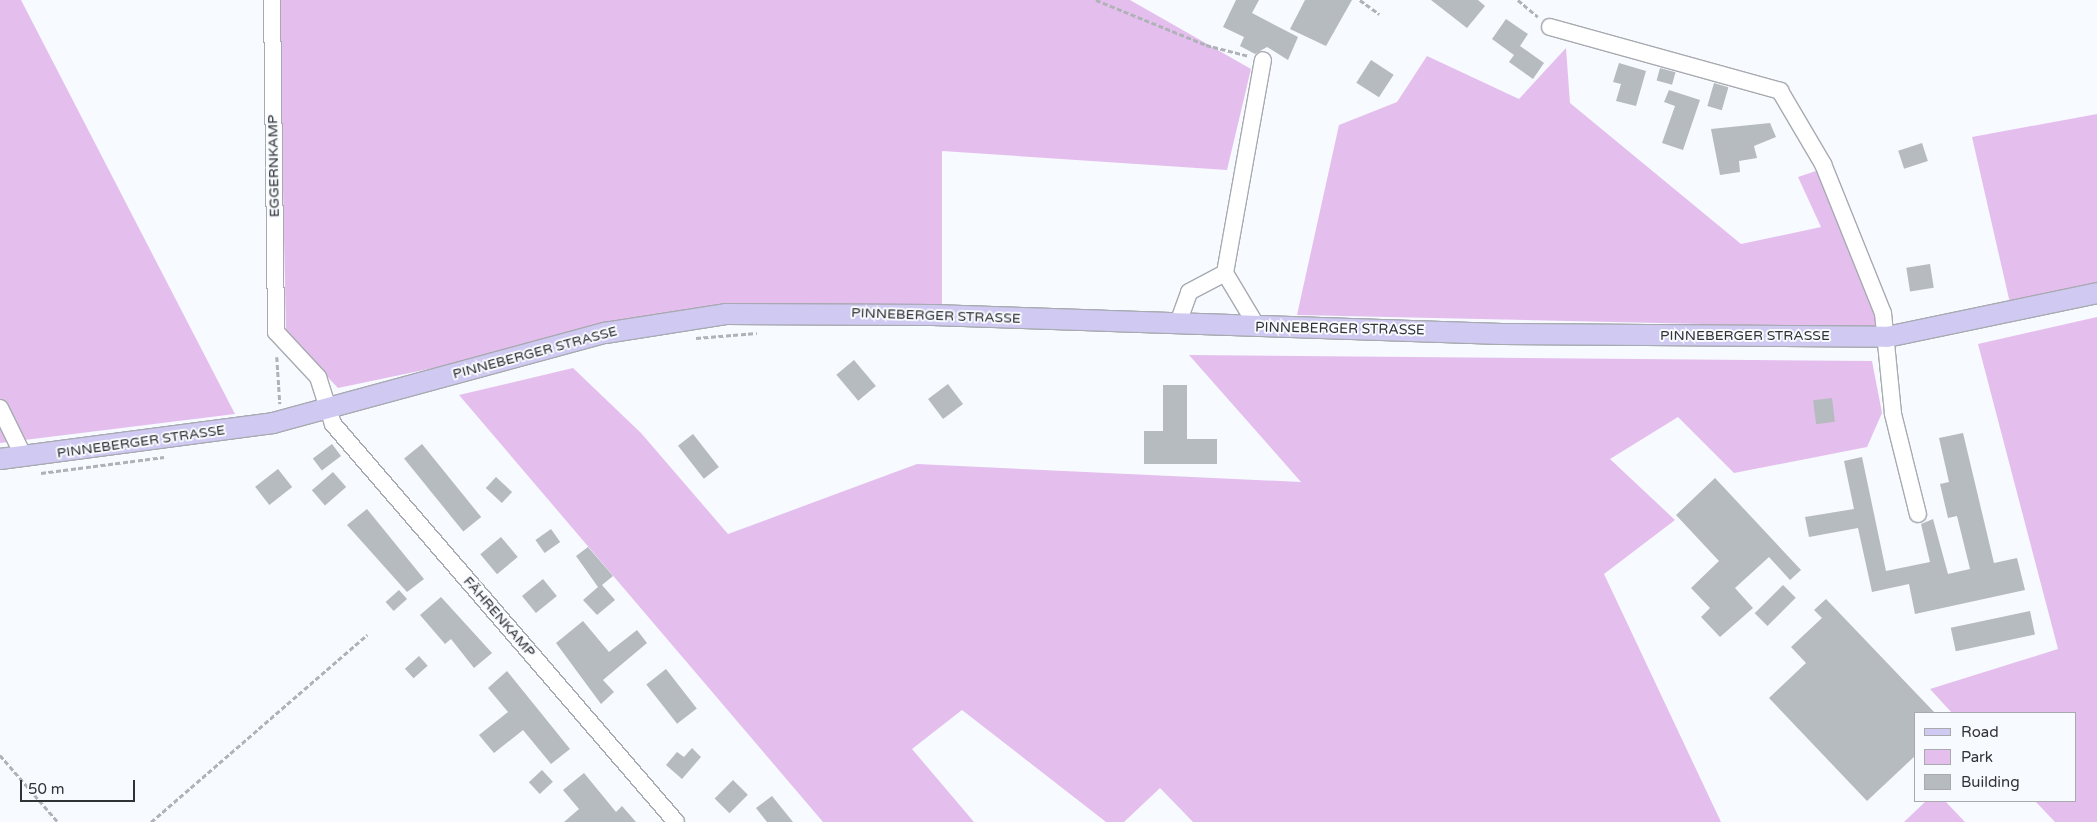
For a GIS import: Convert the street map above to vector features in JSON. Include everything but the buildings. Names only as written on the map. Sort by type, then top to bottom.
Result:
[{"type":"main road","name":"PINNEBERGER STRASSE","points":[[0,459],[280,421],[605,333],[726,314],[799,312],[1258,328],[1887,337],[2097,293]]},
{"type":"street","name":"EGGERNKAMP","points":[[272,0],[276,332]]},
{"type":"street","points":[[1550,27],[1780,91],[1823,164],[1883,313],[1887,337],[1893,414],[1918,514]]},
{"type":"street","points":[[1258,328],[1225,273],[1263,60]]},
{"type":"street","points":[[1178,324],[1189,292],[1225,273]]},
{"type":"street","points":[[276,332],[318,377],[329,408]]},
{"type":"street","points":[[0,408],[24,457]]},
{"type":"street","name":"FÄHRENKAMP","points":[[329,408],[333,424],[676,822]]},
{"type":"path","points":[[1096,0],[1206,45],[1263,60]]},
{"type":"path","points":[[1360,0],[1379,14]]},
{"type":"path","points":[[1518,0],[1550,27]]},
{"type":"path","points":[[276,332],[280,421]]},
{"type":"path","points":[[693,338],[761,333]]},
{"type":"path","points":[[38,473],[169,456]]},
{"type":"path","points":[[151,822],[367,635]]},
{"type":"path","points":[[0,755],[58,822]]},
{"type":"green space","points":[[0,0],[21,0],[235,414],[0,443]]},
{"type":"green space","points":[[279,0],[1130,0],[1251,69],[1227,170],[942,151],[942,307],[634,326],[338,388],[286,333]]},
{"type":"green space","points":[[1566,48],[1570,103],[1741,244],[1821,227],[1798,177],[1819,170],[1884,328],[1297,315],[1339,125],[1397,102],[1427,56],[1519,99]]},
{"type":"green space","points":[[2097,114],[2097,293],[2012,312],[1972,137]]},
{"type":"green space","points":[[2097,317],[2097,822],[2055,822],[2036,802],[2077,802],[2077,712],[1951,712],[1930,689],[2058,649],[1978,344]]},
{"type":"green space","points":[[1189,355],[1872,361],[1882,413],[1867,447],[1734,473],[1678,417],[1610,459],[1675,520],[1604,574],[1721,822],[1193,822],[1160,788],[1124,822],[1106,822],[962,710],[912,749],[974,822],[823,822],[459,395],[573,368],[641,433],[728,534],[917,464],[1301,482]]},
{"type":"green space","points":[[1925,802],[1946,802],[1965,822],[1904,822]]}]
